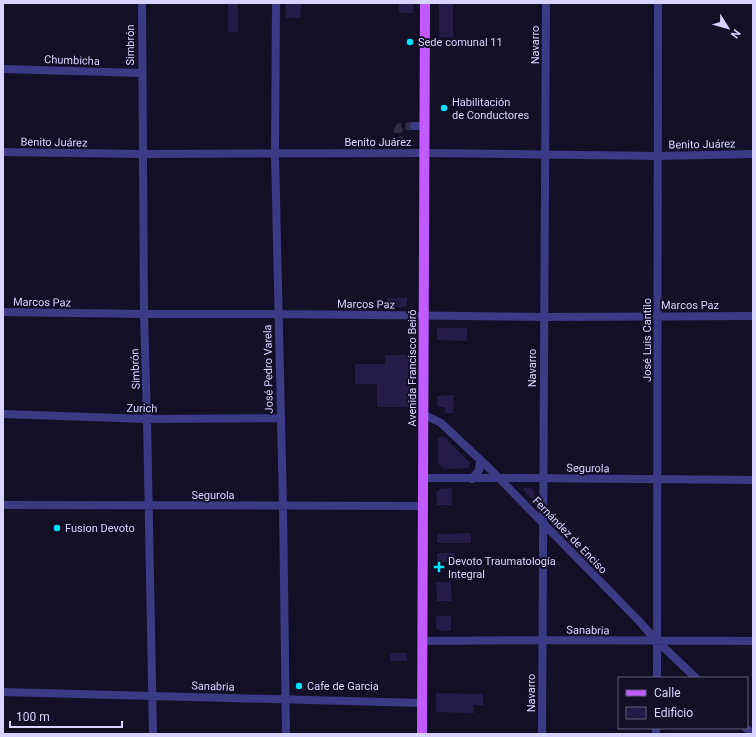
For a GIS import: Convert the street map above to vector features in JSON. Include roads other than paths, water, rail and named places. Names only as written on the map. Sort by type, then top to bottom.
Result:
[{"type":"main road","name":"Avenida Francisco Beiró","points":[[422,734],[425,3]]},
{"type":"street","name":"Simbrón","points":[[142,3],[141,73],[144,314],[153,734]]},
{"type":"street","name":"José Pedro Varela","points":[[276,3],[275,154],[283,506],[286,734]]},
{"type":"street","name":"Navarro","points":[[542,734],[546,3]]},
{"type":"street","name":"José Luis Cantilo","points":[[656,677],[658,3]]},
{"type":"street","name":"Chumbicha","points":[[3,69],[141,73]]},
{"type":"street","points":[[414,126],[425,126]]},
{"type":"street","name":"Benito Juárez","points":[[3,152],[275,154],[398,149],[424,153],[658,156],[753,154]]},
{"type":"street","name":"Marcos Paz","points":[[3,312],[544,318],[753,316]]},
{"type":"street","name":"Zurich","points":[[3,414],[147,419],[280,418]]},
{"type":"street","name":"Fernández de Enciso","points":[[424,414],[441,423],[499,478],[657,641],[695,677]]},
{"type":"street","points":[[472,478],[479,470],[480,460]]},
{"type":"street","name":"Segurola","points":[[423,478],[753,480]]},
{"type":"street","name":"Segurola","points":[[3,505],[422,506]]},
{"type":"street","name":"Sanabria","points":[[422,642],[542,640],[753,641]]},
{"type":"street","name":"Sanabria","points":[[3,692],[422,703]]},
{"type":"tunnel","points":[[398,145],[398,130],[400,127],[414,126]]},
{"type":"place","name":"Sede comunal 11","points":[[410,42]]},
{"type":"place","name":"Habilitación de Conductores","points":[[444,108]]},
{"type":"place","name":"Fusion Devoto","points":[[57,528]]},
{"type":"place","name":"Devoto Traumatología Integral","points":[[439,567]]},
{"type":"place","name":"Cafe de Garcia","points":[[299,686]]}]
